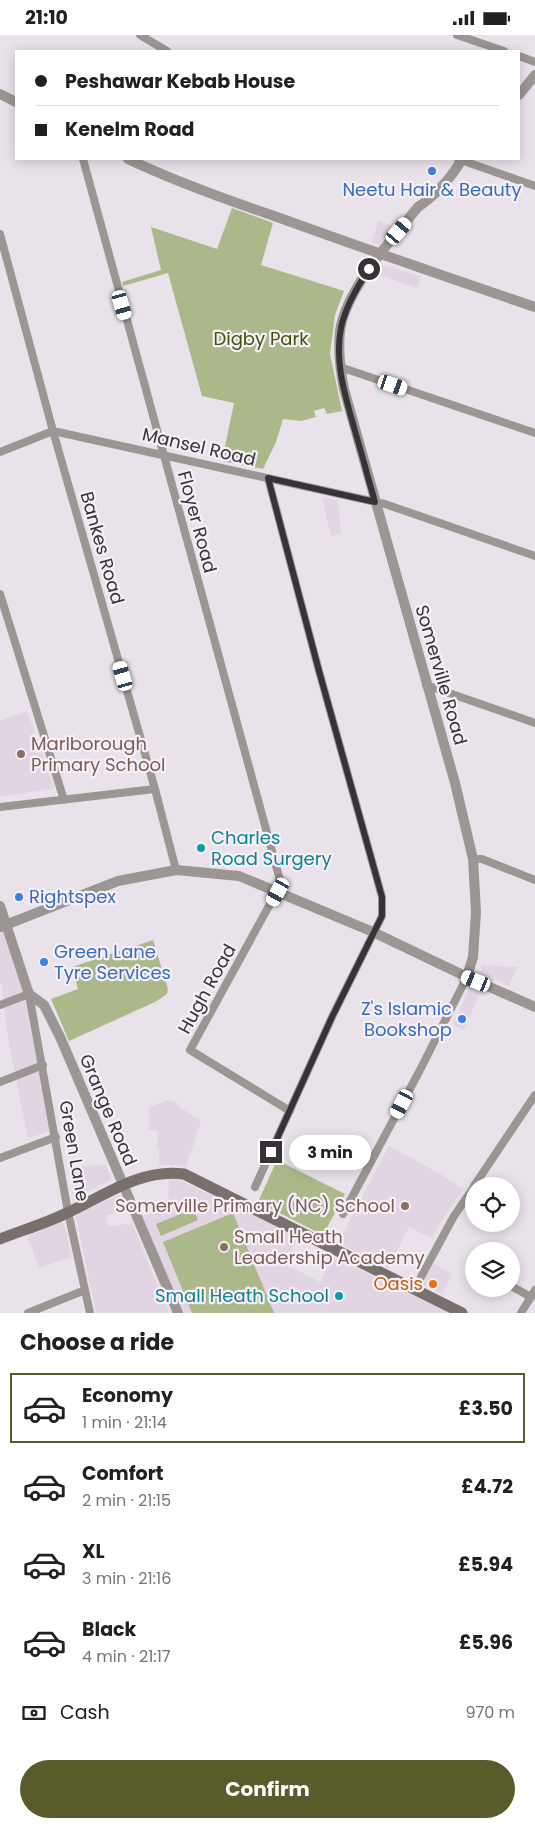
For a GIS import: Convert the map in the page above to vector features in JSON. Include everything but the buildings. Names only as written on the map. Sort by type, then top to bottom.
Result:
[{"type":"main road","points":[[0,1239],[68,1212],[122,1185],[162,1173],[184,1174],[462,1313]]},
{"type":"street","points":[[140,35],[165,50]]},
{"type":"street","points":[[458,35],[501,50]]},
{"type":"street","points":[[520,56],[535,62]]},
{"type":"street","points":[[520,94],[535,75]]},
{"type":"street","points":[[0,94],[15,102]]},
{"type":"street","name":"Floyer Road","points":[[83,160],[281,884],[278,892]]},
{"type":"street","points":[[130,160],[256,210],[535,307]]},
{"type":"street","name":"Somerville Road","points":[[343,1214],[467,977],[472,957],[476,912],[474,859],[455,783],[344,389],[340,367],[341,329],[346,311],[358,285],[379,254],[418,207],[426,203],[457,169],[460,160]]},
{"type":"street","points":[[463,160],[535,186]]},
{"type":"street","name":"Bankes Road","points":[[0,234],[176,870]]},
{"type":"street","points":[[340,367],[535,433]]},
{"type":"street","points":[[0,451],[53,431]]},
{"type":"street","name":"Mansel Road","points":[[53,431],[375,502],[535,555]]},
{"type":"street","points":[[255,1187],[382,916],[382,897],[268,478]]},
{"type":"street","points":[[0,594],[64,800]]},
{"type":"street","points":[[426,685],[535,723]]},
{"type":"street","points":[[0,807],[155,789]]},
{"type":"street","points":[[474,859],[482,859],[535,880]]},
{"type":"street","points":[[0,906],[4,925],[118,881],[176,870],[239,876],[373,932],[535,1007]]},
{"type":"street","name":"Hugh Road","points":[[278,892],[190,1050],[290,1111]]},
{"type":"street","name":"Grange Road","points":[[4,925],[29,994],[44,1005],[60,1039],[178,1313]]},
{"type":"street","points":[[0,1005],[29,994]]},
{"type":"street","name":"Green Lane","points":[[29,994],[68,1212],[90,1313]]},
{"type":"street","points":[[0,1082],[43,1065]]},
{"type":"street","points":[[481,1177],[535,1095]]},
{"type":"street","points":[[0,1158],[56,1137]]},
{"type":"street","points":[[421,1277],[465,1200]]},
{"type":"street","points":[[520,1289],[533,1293],[521,1313]]},
{"type":"street","points":[[28,1313],[85,1290]]},
{"type":"shaded area","points":[[378,221],[394,227],[379,246],[372,242]]},
{"type":"shaded area","points":[[379,264],[421,276],[417,288],[373,273]]},
{"type":"shaded area","points":[[322,497],[338,501],[341,533],[331,536]]},
{"type":"shaded area","name":"Marlborough Primary School","points":[[27,711],[54,788],[0,797],[0,721]]},
{"type":"shaded area","points":[[0,919],[29,1004],[51,1131],[28,1138],[8,1038],[0,981]]},
{"type":"shaded area","points":[[481,965],[517,967],[509,986],[481,973]]},
{"type":"shaded area","points":[[469,988],[480,992],[464,1030],[453,1025]]},
{"type":"shaded area","points":[[167,1100],[178,1103],[177,1105],[201,1121],[186,1167],[159,1165],[158,1130],[149,1130],[149,1108]]},
{"type":"shaded area","name":"Somerville Primary (NC) School","points":[[389,1146],[442,1175],[463,1189],[431,1238],[409,1227],[388,1268],[338,1243]]},
{"type":"shaded area","points":[[106,1165],[111,1178],[108,1182],[78,1196],[73,1193],[69,1167]]},
{"type":"shaded area","name":"Small Heath Leadership Academy","points":[[169,1179],[177,1179],[298,1237],[287,1261],[289,1266],[320,1282],[332,1257],[334,1257],[450,1313],[184,1313],[141,1216],[168,1206]]},
{"type":"shaded area","points":[[119,1195],[126,1211],[106,1215],[108,1227],[132,1223],[169,1313],[96,1313],[76,1217],[81,1211]]},
{"type":"shaded area","points":[[62,1221],[67,1234],[71,1257],[38,1268],[27,1237]]},
{"type":"shaded area","points":[[433,1264],[452,1274],[442,1294],[423,1284]]},
{"type":"green space","name":"Digby Park","points":[[232,208],[273,223],[261,265],[344,291],[335,315],[330,354],[342,411],[327,414],[324,408],[314,411],[316,417],[301,421],[283,419],[276,442],[263,469],[222,461],[234,403],[202,396],[168,273],[123,286],[122,282],[161,270],[151,227],[217,249]]},
{"type":"green space","points":[[153,940],[168,989],[167,994],[155,1002],[69,1041],[51,999],[78,989],[72,967]]},
{"type":"green space","points":[[277,1160],[345,1194],[323,1235],[258,1202]]},
{"type":"green space","points":[[193,1209],[198,1220],[161,1236],[156,1224]]},
{"type":"green space","points":[[233,1213],[274,1313],[192,1313],[163,1242]]},
{"type":"place","name":"Neetu Hair & Beauty","points":[[432,171]]},
{"type":"place","name":"Marlborough Primary School","points":[[21,754]]},
{"type":"place","name":"Charles Road Surgery","points":[[201,848]]},
{"type":"place","name":"Rightspex","points":[[19,897]]},
{"type":"place","name":"Green Lane Tyre Services","points":[[44,962]]},
{"type":"place","name":"Z's Islamic Bookshop","points":[[462,1019]]},
{"type":"place","name":"Somerville Primary (NC) School","points":[[405,1206]]},
{"type":"place","name":"Small Heath Leadership Academy","points":[[224,1247]]},
{"type":"place","name":"Oasis","points":[[433,1284]]},
{"type":"place","name":"Small Heath School","points":[[339,1296]]},
{"type":"route","points":[[271,1152],[332,1017],[382,916],[382,897],[268,478],[375,502],[344,389],[339,353],[341,329],[346,311],[358,285],[369,269]]}]
